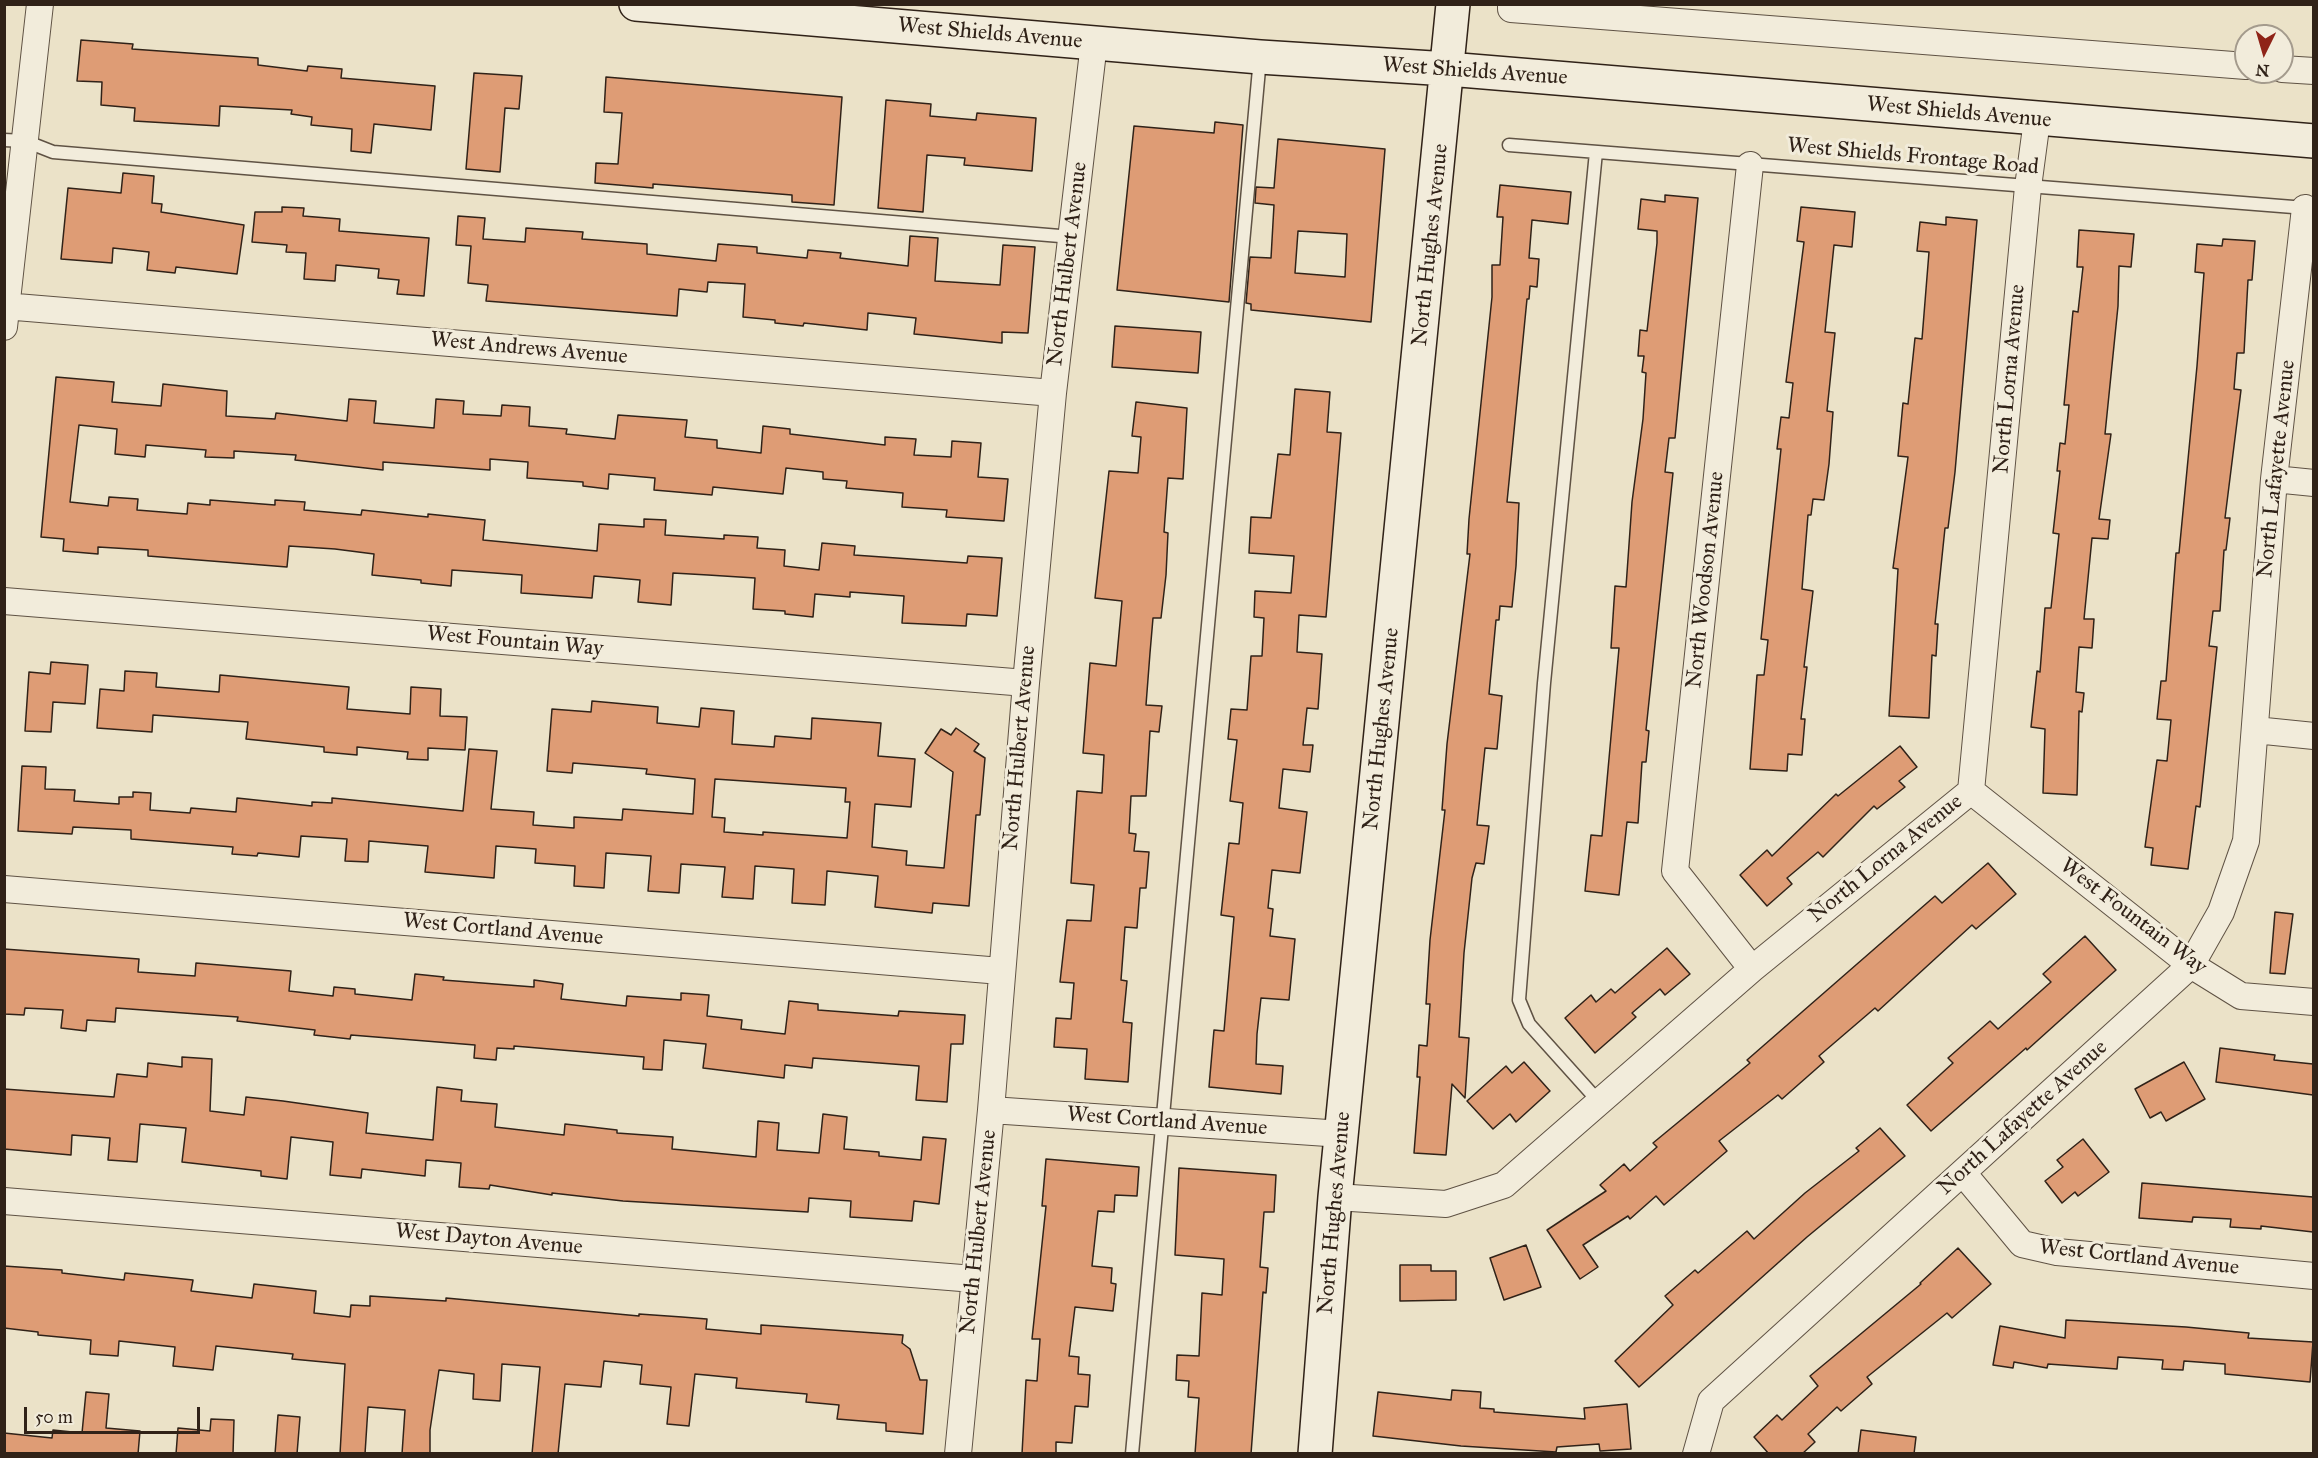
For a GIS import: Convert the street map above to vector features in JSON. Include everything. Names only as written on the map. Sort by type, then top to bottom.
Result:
[{"type":"main road","name":"West Shields Avenue","points":[[636,4],[794,11],[1094,43],[1260,57],[1448,69],[2037,120],[2313,141]]},
{"type":"main road","name":"North Hughes Avenue","points":[[1315,1454],[1335,1197],[1454,4]]},
{"type":"street","points":[[5,313],[15,140],[40,4]]},
{"type":"street","points":[[1511,7],[2234,65]]},
{"type":"street","name":"North Hulbert Avenue","points":[[958,1454],[991,1110],[1001,971],[1053,393],[1094,43]]},
{"type":"street","points":[[2294,70],[2313,71]]},
{"type":"street","name":"North Lorna Avenue","points":[[1335,1197],[1446,1203],[1504,1185],[1752,969],[1971,791],[2028,187],[2037,120]]},
{"type":"street","name":"North Woodson Avenue","points":[[1750,165],[1675,871],[1752,969]]},
{"type":"street","name":"North Lafayette Avenue","points":[[1696,1454],[1711,1401],[2191,965],[2221,912],[2246,841],[2274,479],[2309,208]]},
{"type":"street","name":"West Andrews Avenue","points":[[5,313],[1053,393]]},
{"type":"street","points":[[2274,479],[2313,483]]},
{"type":"street","name":"West Fountain Way","points":[[4,601],[1026,683]]},
{"type":"street","points":[[2255,730],[2313,736]]},
{"type":"street","name":"West Fountain Way","points":[[1971,791],[2191,965],[2241,996],[2313,1002]]},
{"type":"street","name":"West Cortland Avenue","points":[[4,890],[1001,971]]},
{"type":"street","name":"West Cortland Avenue","points":[[991,1110],[1342,1134]]},
{"type":"street","name":"West Cortland Avenue","points":[[1963,1173],[2022,1244],[2056,1252],[2313,1276]]},
{"type":"street","name":"West Dayton Avenue","points":[[4,1201],[974,1279]]},
{"type":"lane","points":[[1132,1454],[1260,57]]},
{"type":"lane","points":[[15,140],[52,152],[1072,237]]},
{"type":"lane","name":"West Shields Frontage Road","points":[[1509,145],[2309,208]]},
{"type":"lane","points":[[1596,152],[1542,705],[1519,999],[1529,1024],[1600,1103]]},
{"type":"building","points":[[81,40],[133,44],[132,49],[258,58],[258,65],[307,71],[308,66],[342,69],[341,78],[435,86],[431,130],[374,124],[371,153],[351,151],[352,129],[311,125],[312,117],[291,114],[292,110],[220,106],[219,126],[134,121],[135,108],[101,105],[102,82],[77,81]]},
{"type":"building","points":[[474,73],[522,76],[519,109],[505,108],[500,172],[466,169]]},
{"type":"building","points":[[606,77],[842,97],[834,205],[792,202],[792,195],[653,184],[653,188],[595,183],[596,163],[618,164],[622,113],[604,112]]},
{"type":"building","points":[[886,100],[931,104],[930,116],[976,120],[977,113],[1036,118],[1032,171],[964,165],[965,158],[927,155],[923,212],[878,208]]},
{"type":"building","points":[[1215,122],[1243,125],[1229,302],[1117,290],[1134,126],[1214,133]]},
{"type":"building","points":[[1278,139],[1385,149],[1371,322],[1251,310],[1251,304],[1246,303],[1250,257],[1271,258],[1274,205],[1255,203],[1256,187],[1274,188]],"holes":[[[1298,231],[1347,234],[1345,277],[1295,273]]]},
{"type":"building","points":[[123,173],[154,176],[152,203],[162,204],[161,212],[244,225],[237,274],[176,267],[175,273],[147,270],[149,252],[113,248],[112,263],[61,259],[68,188],[121,193]]},
{"type":"building","points":[[1500,185],[1571,192],[1568,224],[1532,220],[1529,258],[1539,259],[1537,287],[1530,286],[1529,299],[1527,299],[1507,502],[1519,503],[1516,566],[1512,607],[1500,606],[1499,620],[1496,620],[1489,694],[1502,696],[1497,749],[1485,748],[1477,825],[1489,826],[1484,864],[1476,863],[1472,878],[1464,953],[1459,1037],[1469,1038],[1465,1098],[1452,1084],[1446,1155],[1414,1153],[1420,1077],[1417,1077],[1419,1045],[1427,1046],[1430,1004],[1426,1004],[1430,940],[1445,810],[1442,810],[1447,744],[1470,554],[1467,554],[1469,519],[1492,297],[1492,265],[1500,265],[1503,217],[1497,217]]},
{"type":"building","points":[[1665,195],[1698,198],[1675,438],[1669,438],[1665,472],[1673,473],[1646,730],[1649,731],[1646,762],[1642,762],[1638,823],[1627,822],[1619,895],[1585,891],[1591,835],[1602,836],[1619,648],[1611,648],[1615,586],[1626,587],[1632,502],[1643,419],[1646,373],[1642,372],[1644,356],[1638,356],[1640,330],[1647,331],[1657,231],[1638,229],[1641,199],[1665,202]]},
{"type":"building","points":[[282,207],[304,208],[303,216],[340,219],[339,231],[429,238],[424,296],[397,294],[399,280],[378,278],[379,269],[336,265],[335,281],[304,279],[306,253],[286,252],[287,245],[252,242],[255,212],[282,212]]},
{"type":"building","points":[[1801,207],[1855,212],[1852,247],[1834,245],[1825,332],[1835,333],[1827,411],[1833,412],[1824,500],[1813,499],[1811,515],[1808,515],[1802,589],[1813,591],[1804,667],[1807,667],[1801,719],[1805,719],[1802,755],[1788,754],[1787,771],[1750,769],[1757,675],[1764,675],[1768,640],[1761,639],[1781,449],[1777,449],[1781,417],[1789,418],[1793,383],[1786,382],[1804,242],[1797,241]]},
{"type":"building","points":[[458,216],[485,218],[483,239],[525,242],[526,228],[583,232],[582,239],[647,244],[647,254],[716,261],[718,244],[757,247],[757,253],[807,258],[808,250],[841,253],[840,258],[908,266],[910,236],[938,238],[935,281],[1000,285],[1003,245],[1035,247],[1028,333],[1002,332],[1002,343],[914,334],[916,318],[868,313],[867,330],[804,323],[803,326],[775,323],[775,320],[743,317],[745,284],[708,282],[707,292],[679,289],[677,316],[486,301],[488,285],[468,283],[471,246],[456,245]]},
{"type":"building","points":[[1946,217],[1977,220],[1955,472],[1948,528],[1945,528],[1935,624],[1938,624],[1936,656],[1932,655],[1929,718],[1889,716],[1898,569],[1893,568],[1908,457],[1898,456],[1903,403],[1908,404],[1915,338],[1922,339],[1929,252],[1917,251],[1920,222],[1946,225]]},
{"type":"building","points":[[2079,230],[2134,234],[2131,267],[2119,266],[2118,306],[2105,434],[2111,434],[2099,519],[2110,520],[2108,539],[2092,538],[2084,619],[2094,619],[2092,648],[2079,647],[2076,692],[2084,693],[2082,712],[2079,711],[2077,795],[2043,793],[2045,729],[2031,727],[2037,671],[2040,672],[2045,608],[2051,608],[2059,534],[2053,533],[2060,471],[2057,471],[2060,443],[2065,444],[2069,405],[2064,405],[2073,311],[2078,312],[2083,267],[2077,267]]},
{"type":"building","points":[[2223,239],[2255,241],[2252,280],[2248,280],[2244,353],[2237,353],[2234,389],[2241,390],[2225,518],[2230,518],[2226,550],[2224,550],[2220,611],[2213,611],[2209,646],[2217,647],[2200,807],[2196,806],[2188,869],[2151,865],[2153,848],[2145,847],[2157,760],[2167,761],[2171,720],[2157,719],[2161,681],[2166,681],[2176,553],[2179,553],[2197,366],[2204,273],[2195,272],[2197,244],[2222,246]]},
{"type":"building","points":[[1115,326],[1201,332],[1198,373],[1112,367]]},
{"type":"building","points":[[56,377],[114,382],[112,402],[161,406],[163,384],[227,391],[226,416],[275,419],[276,413],[347,421],[349,399],[376,401],[374,423],[434,428],[436,399],[464,401],[463,414],[501,416],[502,405],[530,407],[529,426],[567,429],[566,434],[615,439],[618,415],[687,420],[685,437],[717,440],[717,448],[761,453],[763,426],[790,429],[790,434],[885,445],[885,437],[916,439],[914,455],[951,457],[952,441],[981,443],[978,477],[1008,479],[1004,521],[946,517],[947,510],[902,507],[903,493],[846,488],[847,481],[823,479],[823,472],[786,468],[783,494],[713,487],[712,495],[654,490],[655,478],[609,474],[608,489],[583,486],[583,482],[527,478],[528,462],[490,459],[490,470],[383,462],[383,470],[295,460],[296,455],[234,451],[234,458],[205,457],[206,450],[146,445],[145,457],[115,454],[117,429],[79,425],[70,502],[108,506],[109,497],[138,499],[137,510],[187,514],[188,503],[210,505],[210,500],[275,505],[275,500],[305,502],[304,510],[361,515],[362,510],[485,520],[483,540],[597,551],[599,524],[644,527],[644,519],[666,520],[665,535],[724,539],[724,535],[758,537],[757,548],[785,550],[784,566],[819,570],[822,543],[855,546],[854,555],[967,563],[968,556],[1002,558],[997,616],[967,614],[966,626],[902,623],[904,596],[850,592],[850,597],[815,594],[813,617],[785,614],[785,611],[753,609],[755,578],[673,573],[671,605],[638,602],[640,580],[594,576],[592,598],[521,593],[522,575],[452,570],[451,586],[421,583],[421,580],[372,575],[374,554],[335,549],[289,546],[287,567],[148,556],[148,550],[98,547],[98,554],[63,551],[64,539],[41,537]]},
{"type":"building","points":[[1295,389],[1330,392],[1327,432],[1341,433],[1326,617],[1299,615],[1297,652],[1322,654],[1318,709],[1307,708],[1303,745],[1313,745],[1310,772],[1283,769],[1279,808],[1307,812],[1300,873],[1272,870],[1268,908],[1273,909],[1270,936],[1295,939],[1289,1000],[1261,998],[1257,1034],[1256,1064],[1283,1066],[1281,1094],[1209,1087],[1214,1030],[1224,1031],[1234,917],[1221,915],[1229,843],[1239,844],[1243,803],[1230,801],[1237,740],[1228,739],[1231,709],[1247,710],[1251,656],[1262,656],[1264,618],[1254,617],[1255,591],[1291,593],[1294,556],[1249,553],[1251,517],[1271,518],[1278,454],[1290,455]]},
{"type":"building","points":[[1136,402],[1187,408],[1183,479],[1168,478],[1164,532],[1168,533],[1166,575],[1161,618],[1153,618],[1146,705],[1162,706],[1159,732],[1150,731],[1146,796],[1131,796],[1129,833],[1136,834],[1134,851],[1149,852],[1146,888],[1140,888],[1137,928],[1125,927],[1121,980],[1127,981],[1123,1022],[1132,1023],[1128,1082],[1085,1079],[1087,1049],[1054,1047],[1056,1018],[1071,1019],[1074,983],[1060,982],[1067,920],[1091,921],[1094,885],[1071,883],[1077,791],[1102,793],[1104,755],[1083,753],[1090,663],[1116,666],[1122,601],[1095,598],[1109,471],[1138,473],[1141,437],[1132,436]]},
{"type":"building","points":[[51,662],[88,665],[85,704],[53,702],[51,732],[25,731],[29,672],[50,674]]},
{"type":"building","points":[[125,671],[157,673],[156,687],[219,692],[220,675],[349,687],[347,709],[410,714],[411,687],[441,689],[440,716],[467,717],[465,750],[428,748],[428,760],[407,759],[408,752],[357,747],[357,755],[324,752],[324,747],[246,739],[248,722],[153,715],[152,732],[97,728],[100,689],[124,691]]},
{"type":"building","points":[[592,701],[658,707],[657,723],[699,727],[701,708],[734,711],[732,744],[774,747],[775,736],[811,739],[812,718],[881,723],[878,756],[915,759],[911,807],[875,804],[872,847],[907,851],[906,865],[944,868],[953,772],[925,753],[941,729],[951,735],[956,728],[979,744],[974,751],[985,758],[980,815],[976,815],[969,906],[933,903],[932,913],[875,907],[878,876],[827,871],[825,905],[792,903],[794,869],[755,866],[753,899],[722,897],[725,867],[681,864],[679,893],[648,891],[651,856],[606,853],[604,888],[574,886],[575,866],[535,863],[536,849],[496,846],[494,878],[425,872],[428,846],[369,841],[368,862],[345,861],[347,839],[301,836],[299,857],[258,853],[257,856],[232,854],[233,847],[131,839],[131,830],[73,827],[72,834],[18,831],[22,766],[46,767],[45,789],[75,790],[74,801],[119,804],[119,797],[133,797],[133,792],[151,793],[150,810],[190,813],[191,808],[236,812],[237,798],[312,806],[312,802],[332,803],[332,798],[463,811],[469,749],[497,751],[491,809],[534,812],[533,825],[574,828],[574,817],[622,820],[623,809],[693,814],[695,779],[646,774],[647,769],[573,763],[572,773],[547,771],[552,709],[591,712]],"holes":[[[715,779],[846,788],[845,802],[850,802],[847,838],[763,832],[763,835],[724,832],[725,818],[712,817]]]},
{"type":"building","points":[[1900,746],[1917,767],[1899,781],[1905,787],[1877,809],[1874,806],[1823,857],[1818,852],[1787,878],[1792,884],[1767,906],[1740,875],[1767,850],[1772,856],[1836,794],[1838,796]]},
{"type":"building","points":[[1988,863],[2016,894],[1976,929],[1972,925],[1878,1011],[1875,1008],[1819,1056],[1824,1062],[1782,1099],[1778,1095],[1719,1141],[1727,1151],[1664,1205],[1656,1196],[1630,1219],[1628,1216],[1583,1245],[1598,1267],[1580,1279],[1547,1230],[1606,1191],[1600,1185],[1624,1164],[1630,1171],[1657,1147],[1653,1143],[1750,1063],[1747,1060],[1935,896],[1942,903]]},
{"type":"building","points":[[2275,912],[2293,914],[2285,974],[2270,973]]},
{"type":"building","points":[[2085,936],[2116,970],[2027,1050],[2026,1048],[1931,1131],[1907,1105],[1953,1063],[1948,1058],[1990,1021],[1998,1029],[2051,982],[2043,974]]},
{"type":"building","points":[[1667,948],[1690,974],[1665,995],[1660,989],[1632,1013],[1636,1017],[1595,1053],[1565,1018],[1591,995],[1596,1002],[1611,989],[1615,993]]},
{"type":"building","points":[[4,949],[139,959],[138,972],[195,976],[196,963],[291,971],[289,991],[333,996],[334,987],[355,989],[355,994],[412,1000],[415,974],[444,977],[443,980],[534,987],[534,980],[563,984],[561,999],[626,1006],[627,996],[681,1000],[681,993],[709,995],[707,1016],[742,1020],[741,1029],[785,1034],[789,1001],[818,1004],[818,1010],[898,1016],[899,1011],[965,1015],[963,1044],[951,1044],[947,1102],[916,1100],[919,1066],[813,1058],[812,1068],[785,1065],[784,1078],[703,1068],[706,1044],[664,1040],[662,1070],[643,1069],[644,1057],[514,1046],[514,1049],[497,1048],[496,1060],[474,1058],[475,1045],[351,1035],[350,1039],[314,1035],[315,1030],[237,1021],[238,1017],[116,1008],[115,1022],[87,1020],[86,1031],[61,1028],[63,1010],[25,1008],[24,1015],[4,1014]]},
{"type":"building","points":[[2220,1048],[2275,1055],[2274,1060],[2313,1064],[2313,1095],[2216,1082]]},
{"type":"building","points":[[182,1057],[212,1059],[210,1111],[244,1115],[246,1097],[283,1101],[368,1113],[366,1133],[433,1140],[437,1087],[462,1090],[461,1101],[497,1104],[495,1127],[564,1135],[565,1124],[617,1130],[617,1133],[673,1137],[672,1149],[756,1157],[758,1121],[779,1123],[777,1150],[819,1153],[823,1114],[847,1117],[844,1149],[879,1152],[879,1156],[921,1160],[923,1137],[946,1139],[939,1204],[914,1201],[912,1221],[850,1217],[851,1201],[809,1198],[808,1212],[623,1201],[552,1193],[552,1195],[490,1185],[489,1189],[459,1187],[461,1163],[426,1160],[425,1176],[362,1169],[361,1178],[330,1175],[333,1142],[291,1137],[287,1179],[261,1176],[261,1171],[182,1162],[186,1128],[140,1124],[137,1162],[108,1160],[110,1138],[72,1135],[71,1155],[4,1149],[4,1089],[114,1097],[117,1074],[147,1077],[148,1063],[182,1067]]},
{"type":"building","points":[[1524,1062],[1550,1091],[1516,1122],[1510,1114],[1493,1129],[1467,1101],[1506,1066],[1512,1073]]},
{"type":"building","points":[[2184,1062],[2205,1099],[2166,1121],[2161,1112],[2150,1118],[2135,1089]]},
{"type":"building","points":[[1880,1128],[1905,1156],[1807,1237],[1639,1387],[1615,1361],[1673,1305],[1665,1296],[1695,1270],[1698,1273],[1747,1231],[1754,1239],[1805,1193],[1859,1151],[1856,1148]]},
{"type":"building","points":[[2083,1139],[2109,1172],[2078,1196],[2075,1192],[2062,1203],[2045,1181],[2063,1167],[2057,1160]]},
{"type":"building","points":[[1046,1159],[1139,1167],[1137,1196],[1115,1195],[1114,1212],[1098,1211],[1092,1266],[1112,1268],[1111,1283],[1116,1284],[1113,1311],[1075,1307],[1069,1356],[1079,1357],[1078,1374],[1090,1375],[1088,1407],[1075,1406],[1072,1443],[1056,1442],[1056,1454],[1022,1454],[1026,1380],[1037,1381],[1040,1339],[1032,1339],[1046,1206],[1042,1206]]},
{"type":"building","points":[[1179,1168],[1276,1175],[1274,1212],[1264,1212],[1260,1267],[1268,1268],[1266,1293],[1263,1292],[1251,1454],[1195,1454],[1199,1398],[1188,1397],[1189,1381],[1176,1380],[1177,1355],[1199,1356],[1202,1293],[1222,1295],[1224,1259],[1175,1255]]},
{"type":"building","points":[[2142,1183],[2313,1197],[2313,1232],[2261,1226],[2261,1229],[2230,1227],[2231,1219],[2193,1217],[2192,1222],[2139,1218]]},
{"type":"building","points":[[1526,1245],[1541,1287],[1504,1300],[1490,1258]]},
{"type":"building","points":[[1958,1248],[1991,1284],[1952,1318],[1947,1313],[1867,1377],[1872,1384],[1841,1411],[1837,1407],[1808,1434],[1815,1442],[1802,1454],[1769,1454],[1754,1437],[1777,1415],[1782,1420],[1818,1386],[1810,1376],[1921,1284]]},
{"type":"building","points":[[1400,1265],[1431,1265],[1431,1271],[1456,1271],[1456,1300],[1400,1301]]},
{"type":"building","points":[[4,1266],[62,1270],[62,1273],[124,1280],[125,1273],[193,1280],[191,1291],[252,1298],[254,1284],[316,1291],[314,1313],[350,1317],[351,1305],[370,1306],[370,1296],[446,1301],[446,1298],[639,1316],[639,1314],[707,1319],[706,1329],[761,1334],[761,1325],[903,1335],[902,1343],[910,1349],[920,1380],[927,1380],[923,1434],[886,1431],[886,1423],[837,1419],[839,1405],[806,1402],[807,1394],[736,1388],[737,1378],[695,1374],[689,1426],[667,1424],[671,1387],[640,1384],[642,1365],[604,1361],[601,1387],[565,1384],[558,1454],[532,1454],[540,1367],[502,1364],[500,1401],[473,1399],[474,1374],[439,1370],[430,1430],[430,1454],[402,1454],[405,1410],[368,1407],[365,1454],[340,1454],[345,1364],[292,1359],[293,1354],[216,1346],[213,1370],[173,1366],[175,1347],[119,1341],[118,1356],[90,1354],[91,1340],[38,1335],[38,1332],[4,1328]]},
{"type":"building","points":[[2066,1320],[2186,1327],[2249,1333],[2248,1338],[2313,1342],[2310,1382],[2225,1374],[2225,1364],[2184,1361],[2183,1370],[2162,1369],[2163,1360],[2118,1357],[2117,1369],[2048,1364],[2047,1368],[2014,1362],[2013,1368],[1993,1365],[2000,1326],[2065,1338]]},
{"type":"building","points":[[1452,1390],[1481,1392],[1480,1408],[1494,1409],[1494,1412],[1585,1419],[1584,1408],[1627,1404],[1631,1449],[1600,1451],[1599,1444],[1557,1447],[1556,1452],[1461,1446],[1373,1436],[1378,1392],[1451,1400]]},
{"type":"building","points":[[86,1392],[109,1394],[106,1428],[140,1431],[138,1454],[4,1454],[4,1433],[52,1438],[53,1430],[82,1433]]},
{"type":"building","points":[[278,1415],[300,1417],[297,1454],[275,1454]]},
{"type":"building","points":[[211,1419],[234,1420],[233,1454],[176,1454],[178,1428],[210,1431]]},
{"type":"building","points":[[1861,1430],[1916,1437],[1914,1454],[1858,1454]]}]
